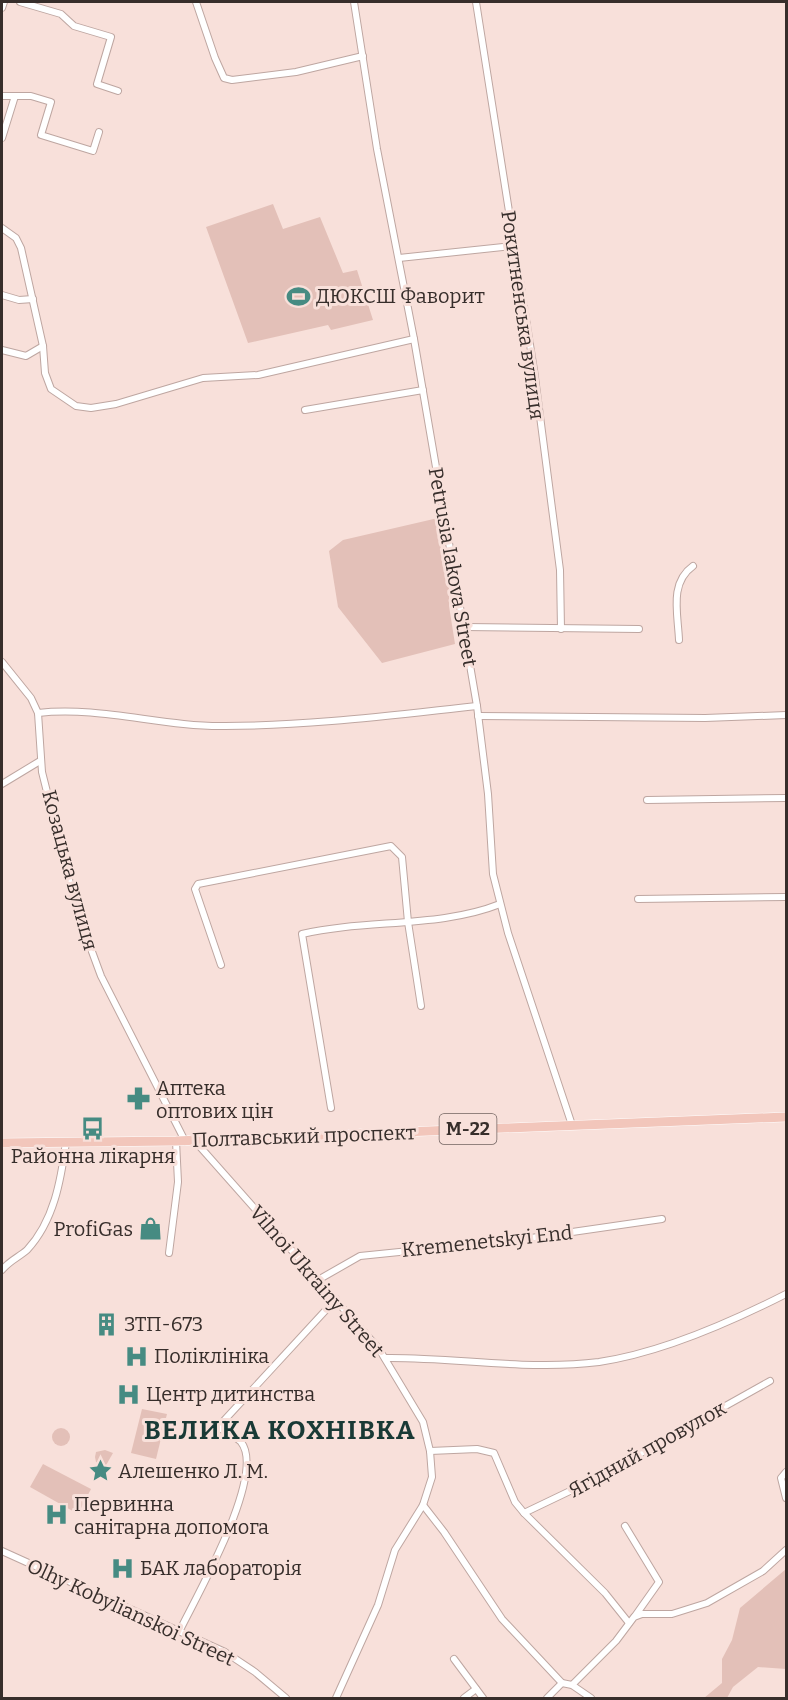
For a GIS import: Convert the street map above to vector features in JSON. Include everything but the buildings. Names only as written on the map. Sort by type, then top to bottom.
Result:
[{"type":"highway","name":"Полтавський проспект","points":[[2,1143],[185,1140],[786,1117]]},
{"type":"street","points":[[2,9],[4,2]]},
{"type":"street","points":[[20,2],[61,14],[74,26],[111,37],[97,84],[118,92]]},
{"type":"street","points":[[196,2],[215,58],[225,78],[231,80],[296,72],[363,56]]},
{"type":"street","name":"Petrusia Iakova Street","points":[[354,2],[377,149],[414,339],[477,706],[488,794],[493,874],[500,904],[572,1125]]},
{"type":"street","name":"Рокитненська вулиця","points":[[476,2],[534,370],[560,570],[561,629]]},
{"type":"street","points":[[2,96],[31,96],[51,102],[41,135],[93,151],[99,132]]},
{"type":"street","points":[[2,138],[15,96]]},
{"type":"street","points":[[2,228],[16,238],[21,248],[43,346],[45,373],[51,389],[76,406],[100,407],[125,402],[203,378],[258,375],[414,339]]},
{"type":"street","points":[[399,258],[513,246]]},
{"type":"street","points":[[2,295],[19,300],[33,299]]},
{"type":"street","points":[[2,350],[26,356],[43,346]]},
{"type":"street","points":[[306,410],[423,390]]},
{"type":"street","points":[[679,640],[677,587],[683,573],[693,566]]},
{"type":"street","points":[[464,627],[639,629]]},
{"type":"street","name":"Козацька вулиця","points":[[2,662],[31,698],[38,713],[40,761],[77,911],[97,965],[185,1140]]},
{"type":"street","points":[[38,713],[82,710],[190,725],[225,726],[330,720],[477,706]]},
{"type":"street","points":[[478,716],[705,718],[786,715]]},
{"type":"street","points":[[2,784],[40,761]]},
{"type":"street","points":[[647,800],[786,798]]},
{"type":"street","points":[[220,965],[195,889],[198,884],[391,846],[398,849],[402,857],[408,922],[421,1006]]},
{"type":"street","points":[[638,899],[786,897]]},
{"type":"street","points":[[331,1108],[302,934],[343,927],[408,922],[500,904]]},
{"type":"street","points":[[169,1253],[185,1140]]},
{"type":"street","name":"Vilnoi Ukrainy Street","points":[[185,1140],[336,1299],[385,1358],[423,1422],[430,1451],[432,1476],[423,1505],[395,1550],[378,1605],[336,1698]]},
{"type":"street","points":[[2,1270],[27,1250],[47,1219],[61,1183],[66,1142]]},
{"type":"street","name":"Kremenetskyi End","points":[[318,1280],[360,1256],[517,1240],[662,1219]]},
{"type":"street","points":[[385,1358],[540,1365],[600,1362],[656,1347],[708,1329],[786,1293]]},
{"type":"street","points":[[180,1630],[223,1544],[238,1505],[246,1474],[246,1456],[241,1443],[218,1427],[336,1299]]},
{"type":"street","name":"Ягідний провулок","points":[[524,1514],[595,1479],[770,1381]]},
{"type":"street","points":[[430,1451],[477,1449],[495,1453],[515,1502],[524,1514],[605,1593],[629,1623]]},
{"type":"street","points":[[786,1472],[781,1478],[786,1498]]},
{"type":"street","points":[[423,1505],[444,1532],[502,1619],[562,1683],[572,1685],[591,1698]]},
{"type":"street","points":[[572,1685],[616,1641],[659,1582],[625,1526]]},
{"type":"street","points":[[634,1617],[642,1614],[672,1614],[707,1603],[762,1571],[786,1550]]},
{"type":"street","name":"Olhy Kobylianskoi Street","points":[[2,1551],[225,1652],[255,1672],[286,1698]]},
{"type":"street","points":[[454,1659],[483,1698]]},
{"type":"street","points":[[547,1698],[562,1683]]},
{"type":"street","points":[[464,1698],[476,1689]]},
{"type":"shaded area","name":"ДЮКСШ Фаворит","points":[[273,204],[283,229],[320,217],[343,273],[357,270],[373,320],[331,330],[328,325],[248,343],[206,227]]},
{"type":"shaded area","points":[[438,518],[449,575],[449,606],[455,644],[382,663],[338,607],[329,551],[343,540]]},
{"type":"shaded area","points":[[142,1409],[167,1414],[156,1459],[131,1453]]},
{"type":"shaded area","points":[[61,1428],[67,1431],[70,1437],[67,1443],[61,1446],[55,1443],[52,1437],[55,1431]]},
{"type":"shaded area","points":[[105,1450],[113,1453],[105,1467],[96,1462],[95,1457],[96,1452]]},
{"type":"shaded area","points":[[43,1464],[91,1489],[78,1514],[30,1487]]},
{"type":"shaded area","points":[[786,1569],[786,1669],[758,1667],[733,1687],[727,1698],[704,1698],[722,1683],[722,1659],[732,1640],[740,1608]]},
{"type":"place","name":"ДЮКСШ Фаворит","points":[[298,296]]},
{"type":"place","name":"Аптека оптових цін","points":[[138,1099]]},
{"type":"place","name":"Районна лікарня","points":[[93,1128]]},
{"type":"place","name":"ProfiGas","points":[[151,1229]]},
{"type":"place","name":"ЗТП-673","points":[[106,1324]]},
{"type":"place","name":"Поліклініка","points":[[136,1356]]},
{"type":"place","name":"Центр дитинства","points":[[128,1394]]},
{"type":"place","name":"Алешенко Л. М.","points":[[100,1471]]},
{"type":"place","name":"Первинна санітарна допомога","points":[[56,1515]]},
{"type":"place","name":"БАК лабораторія","points":[[122,1568]]},
{"type":"district","name":"ВЕЛИКА КОХНІВКА","points":[[280,1430]]}]
